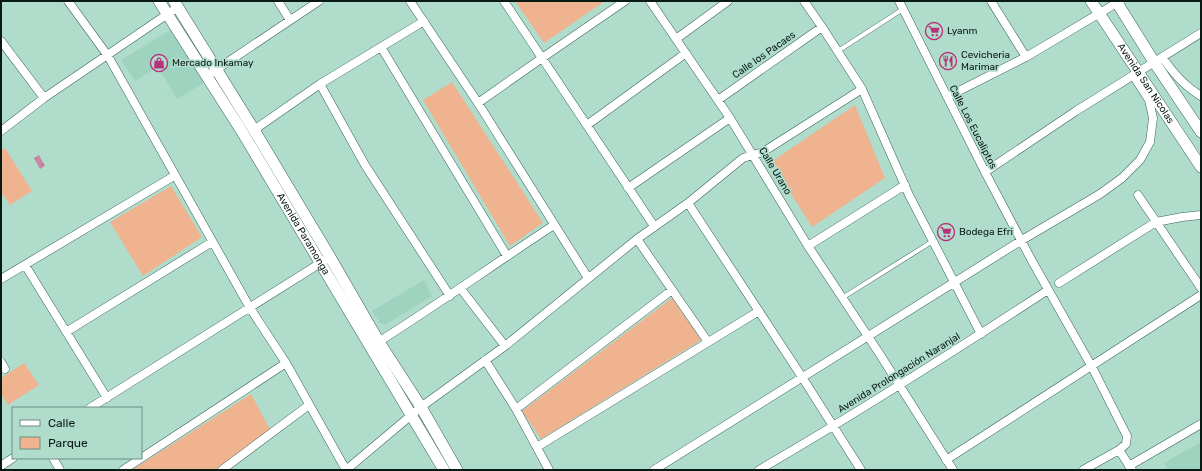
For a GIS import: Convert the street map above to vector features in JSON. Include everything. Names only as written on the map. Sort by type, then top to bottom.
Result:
[{"type":"street","points":[[68,1],[108,56],[174,176],[250,308],[286,363],[346,470],[421,407],[505,346],[637,239],[688,203],[742,158],[763,152],[862,89]]},
{"type":"street","name":"Avenida Paramonga","points":[[159,1],[167,14],[254,130],[326,260],[375,344],[411,415],[444,470]]},
{"type":"street","points":[[278,1],[290,20]]},
{"type":"street","points":[[212,73],[319,1]]},
{"type":"street","points":[[410,1],[478,104],[588,278]]},
{"type":"street","points":[[504,1],[654,226]]},
{"type":"street","points":[[478,104],[626,1]]},
{"type":"street","name":"Calle Urano","points":[[650,1],[730,118],[808,246],[868,336],[953,470]]},
{"type":"street","points":[[676,39],[728,1]]},
{"type":"street","points":[[804,1],[862,89],[905,185],[981,334]]},
{"type":"street","points":[[991,1],[1026,56]]},
{"type":"street","name":"Avenida San Nicolas","points":[[1091,1],[1135,74],[1201,167]]},
{"type":"street","points":[[947,97],[1026,56],[1118,2]]},
{"type":"street","name":"Avenida San Nicolas","points":[[1118,2],[1158,60],[1201,132]]},
{"type":"street","points":[[1,131],[44,98],[108,56],[167,14],[176,4]]},
{"type":"street","name":"Avenida Paramonga","points":[[176,4],[241,130],[326,260]]},
{"type":"street","name":"Calle Los Eucaliptos","points":[[901,5],[985,172],[1032,261],[1092,367],[1127,436],[1126,444],[1119,450]]},
{"type":"street","points":[[254,130],[320,84],[424,21]]},
{"type":"street","name":"Calle los Pacaes","points":[[718,100],[822,27]]},
{"type":"street","points":[[985,172],[1135,74],[1201,33]]},
{"type":"street","points":[[1,41],[44,98]]},
{"type":"street","points":[[381,47],[507,256]]},
{"type":"street","points":[[587,125],[686,53]]},
{"type":"street","points":[[1158,60],[1188,88],[1201,96]]},
{"type":"street","points":[[654,470],[954,282],[1100,194],[1122,178],[1140,160],[1150,142],[1153,118],[1149,100],[1135,74]]},
{"type":"street","points":[[320,84],[365,165],[450,296]]},
{"type":"street","points":[[628,188],[730,118]]},
{"type":"street","points":[[1,279],[174,176]]},
{"type":"street","points":[[808,246],[905,185]]},
{"type":"street","points":[[1138,195],[1201,288]]},
{"type":"street","points":[[688,203],[802,377],[860,470]]},
{"type":"street","points":[[1059,283],[1156,222],[1182,217],[1201,216]]},
{"type":"street","points":[[375,344],[461,289],[554,225]]},
{"type":"street","points":[[637,239],[708,342]]},
{"type":"street","points":[[66,332],[212,242]]},
{"type":"street","points":[[92,407],[326,260]]},
{"type":"street","points":[[25,265],[107,398]]},
{"type":"street","points":[[461,289],[505,346]]},
{"type":"street","points":[[516,409],[672,290]]},
{"type":"street","name":"Avenida Prolongación Naranjal","points":[[759,470],[833,427],[899,386],[1048,290]]},
{"type":"street","points":[[946,460],[1092,367],[1201,295]]},
{"type":"street","points":[[537,447],[759,311]]},
{"type":"street","name":"Avenida Paramonga","points":[[375,344],[421,407],[457,470]]},
{"type":"street","points":[[485,360],[516,409],[549,470]]},
{"type":"street","points":[[142,458],[286,363]]},
{"type":"street","points":[[222,470],[309,406]]},
{"type":"street","points":[[1084,470],[1119,450],[1130,468],[1201,424]]},
{"type":"street","points":[[1,466],[12,459]]},
{"type":"street","points":[[54,459],[60,470]]},
{"type":"street","points":[[123,470],[140,459]]},
{"type":"lane","points":[[838,51],[901,5]]},
{"type":"lane","points":[[842,298],[934,241]]},
{"type":"shaded area","name":"Mercado Inkamay","points":[[173,28],[205,82],[177,99],[158,67],[135,81],[121,60]]},
{"type":"shaded area","points":[[424,280],[432,296],[385,325],[380,323],[372,311]]},
{"type":"shaded area","points":[[1201,442],[1201,470],[1168,470],[1164,463]]},
{"type":"green space","points":[[515,1],[605,1],[544,43]]},
{"type":"green space","points":[[452,82],[543,223],[510,246],[423,100]]},
{"type":"green space","points":[[855,105],[885,178],[812,227],[771,162]]},
{"type":"green space","points":[[5,148],[32,191],[10,205],[1,192],[1,150]]},
{"type":"green space","points":[[171,186],[202,237],[143,276],[110,222]]},
{"type":"green space","points":[[672,298],[701,340],[541,439],[522,411]]},
{"type":"green space","points":[[24,363],[39,385],[8,405],[1,394],[1,378]]},
{"type":"green space","points":[[251,394],[272,433],[219,470],[132,470]]},
{"type":"water","points":[[39,155],[45,166],[40,169],[34,158]]},
{"type":"place","name":"Lyanm","points":[[934,31]]},
{"type":"place","name":"Cevicheria Marimar","points":[[948,61]]},
{"type":"place","name":"Mercado Inkamay","points":[[159,63]]},
{"type":"place","name":"Bodega Efri","points":[[946,232]]}]
